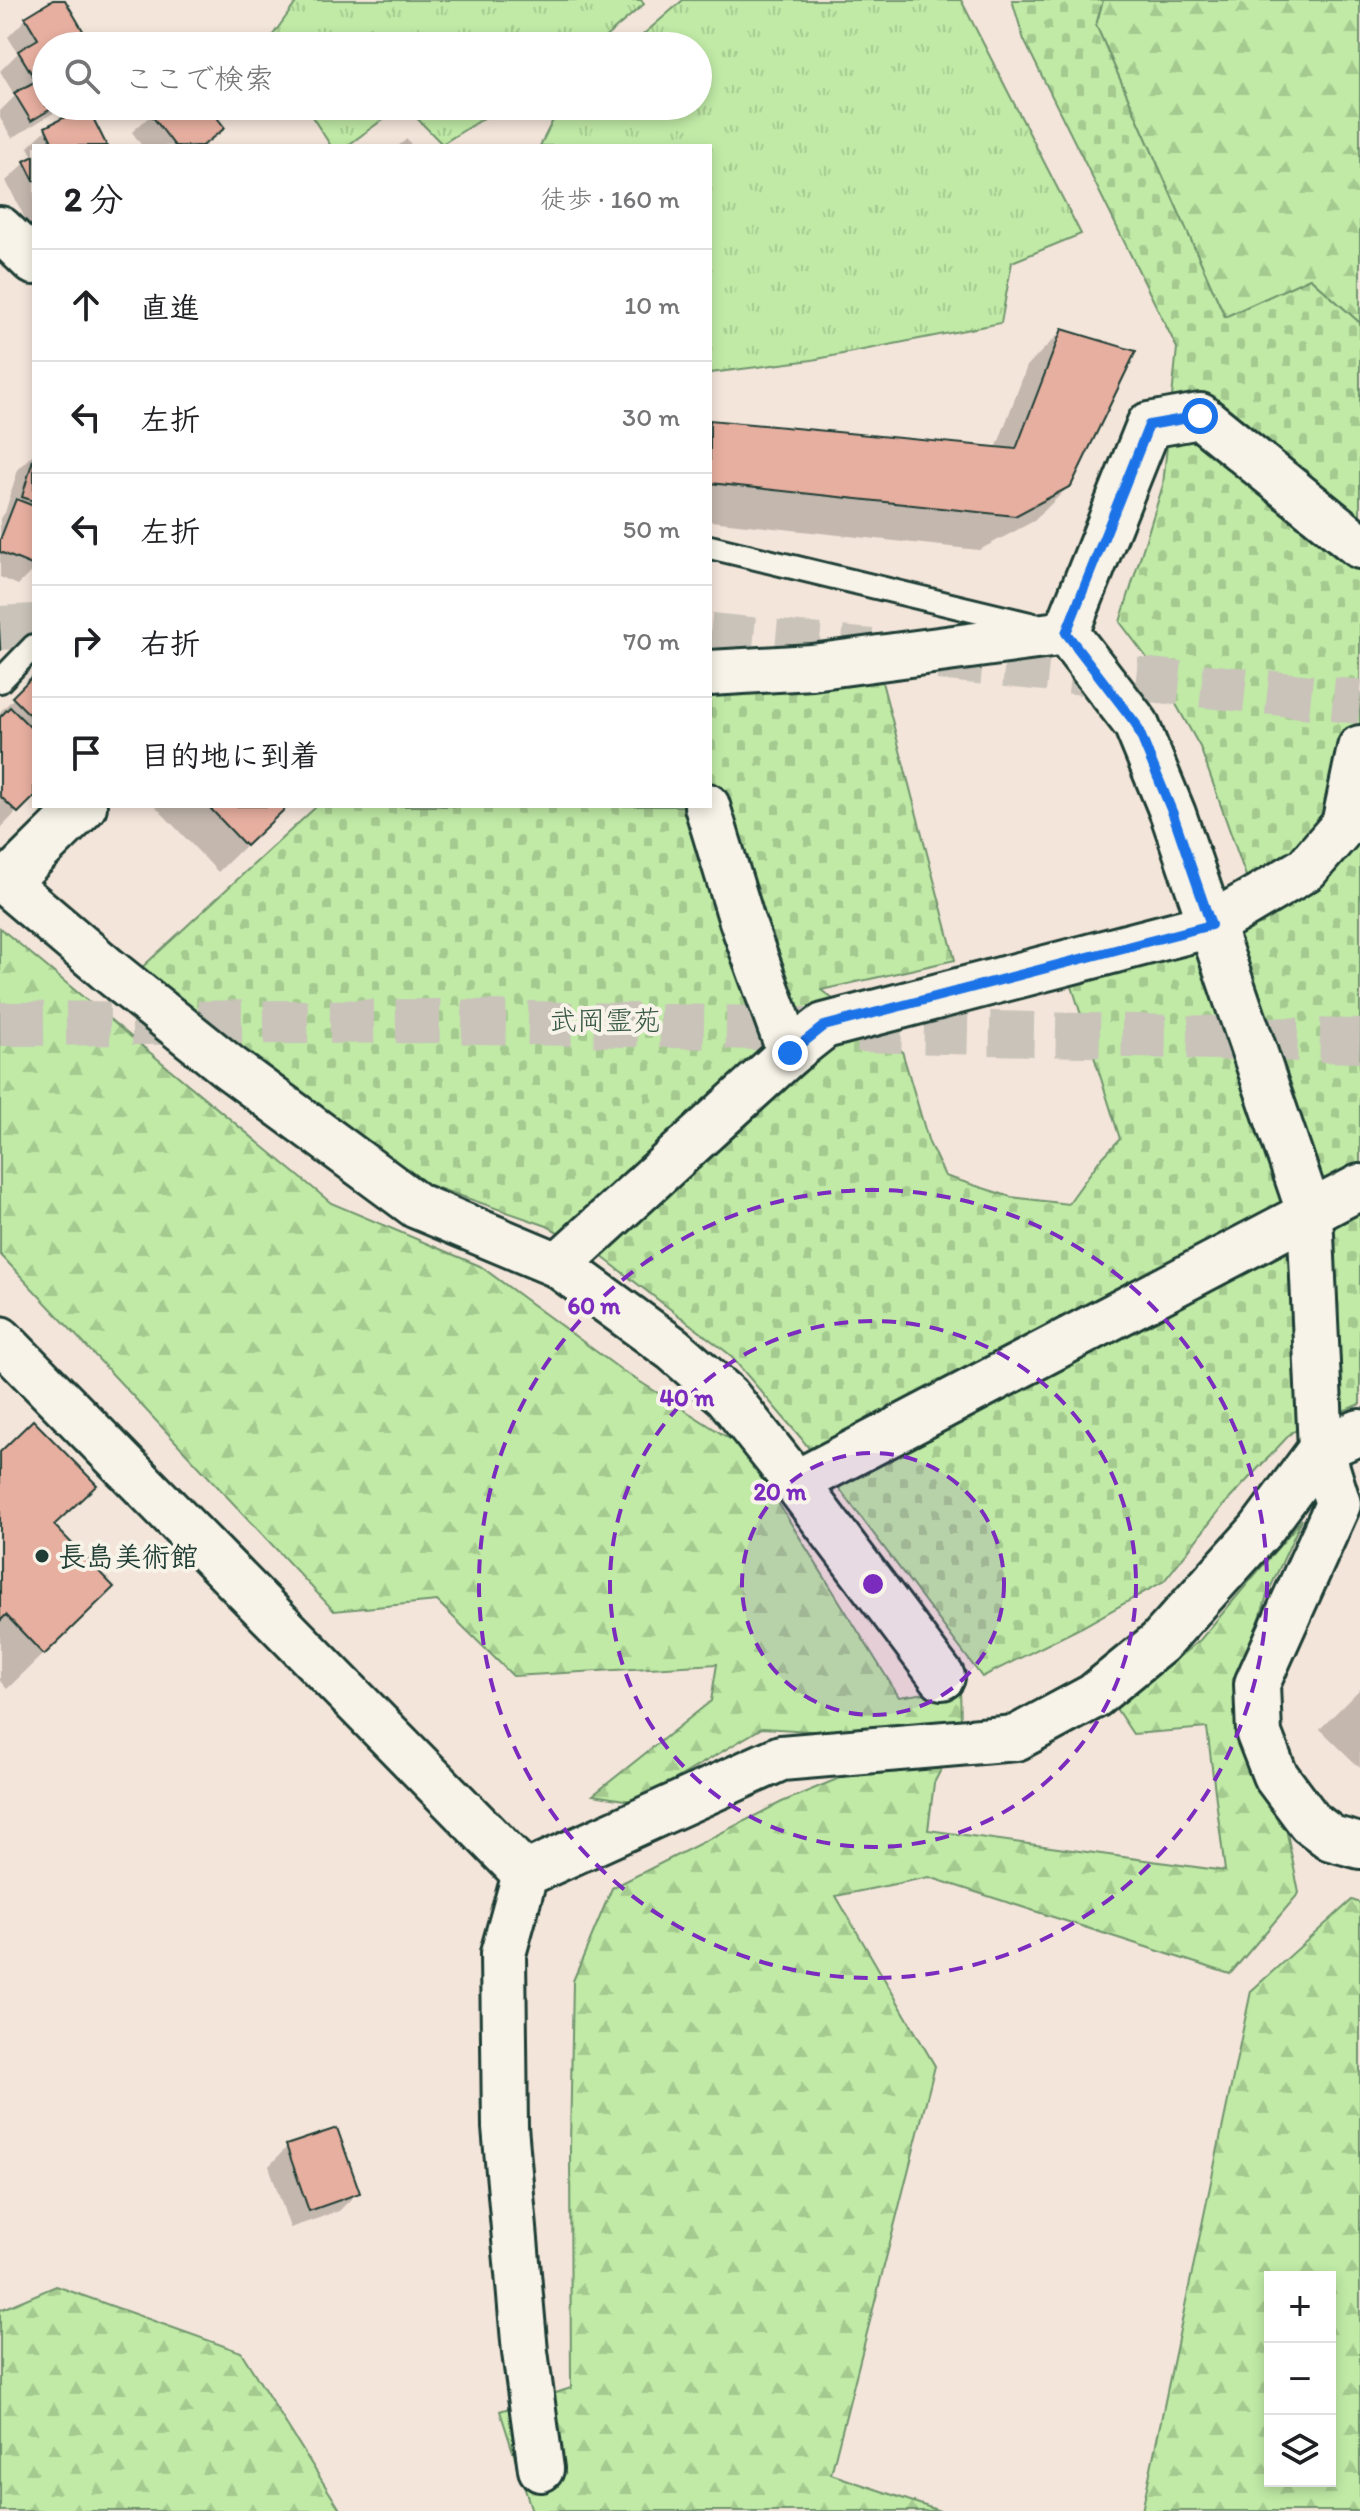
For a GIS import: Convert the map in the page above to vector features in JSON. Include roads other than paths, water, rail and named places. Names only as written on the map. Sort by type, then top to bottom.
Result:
[{"type":"street","points":[[0,229],[32,260]]},
{"type":"street","points":[[1066,633],[1149,425],[1200,416],[1360,546]]},
{"type":"street","points":[[712,673],[812,667],[1066,633]]},
{"type":"street","points":[[1066,633],[1136,724],[1173,814],[1310,1214],[1321,1449],[1338,1504],[1257,1684],[1259,1734],[1275,1775],[1310,1822],[1331,1838],[1360,1846]]},
{"type":"street","points":[[558,1265],[790,1053],[824,1026],[1211,925],[1306,869],[1344,825],[1360,748]]},
{"type":"street","points":[[82,808],[3,880],[229,1067],[417,1206],[558,1265],[673,1349],[727,1396],[942,1677]]},
{"type":"street","points":[[708,808],[742,921],[790,1053]]},
{"type":"street","points":[[796,1483],[1360,1187]]},
{"type":"street","points":[[0,1339],[525,1874]]},
{"type":"street","points":[[525,1874],[781,1758],[1016,1738],[1094,1696],[1159,1643],[1260,1531],[1321,1449],[1360,1432]]},
{"type":"street","points":[[525,1874],[503,1954],[505,2127],[525,2352],[541,2469]]},
{"type":"lane","points":[[712,547],[1066,633]]},
{"type":"lane","points":[[0,681],[32,648]]},
{"type":"tunnel","points":[[0,628],[32,626]]},
{"type":"tunnel","points":[[712,635],[871,651]]},
{"type":"tunnel","points":[[939,658],[1360,702]]},
{"type":"tunnel","points":[[0,1024],[439,1021],[1360,1041]]},
{"type":"place","name":"長島美術館","points":[[42,1556]]},
{"type":"park label","name":"武岡霊苑","points":[[605,1020]]}]
